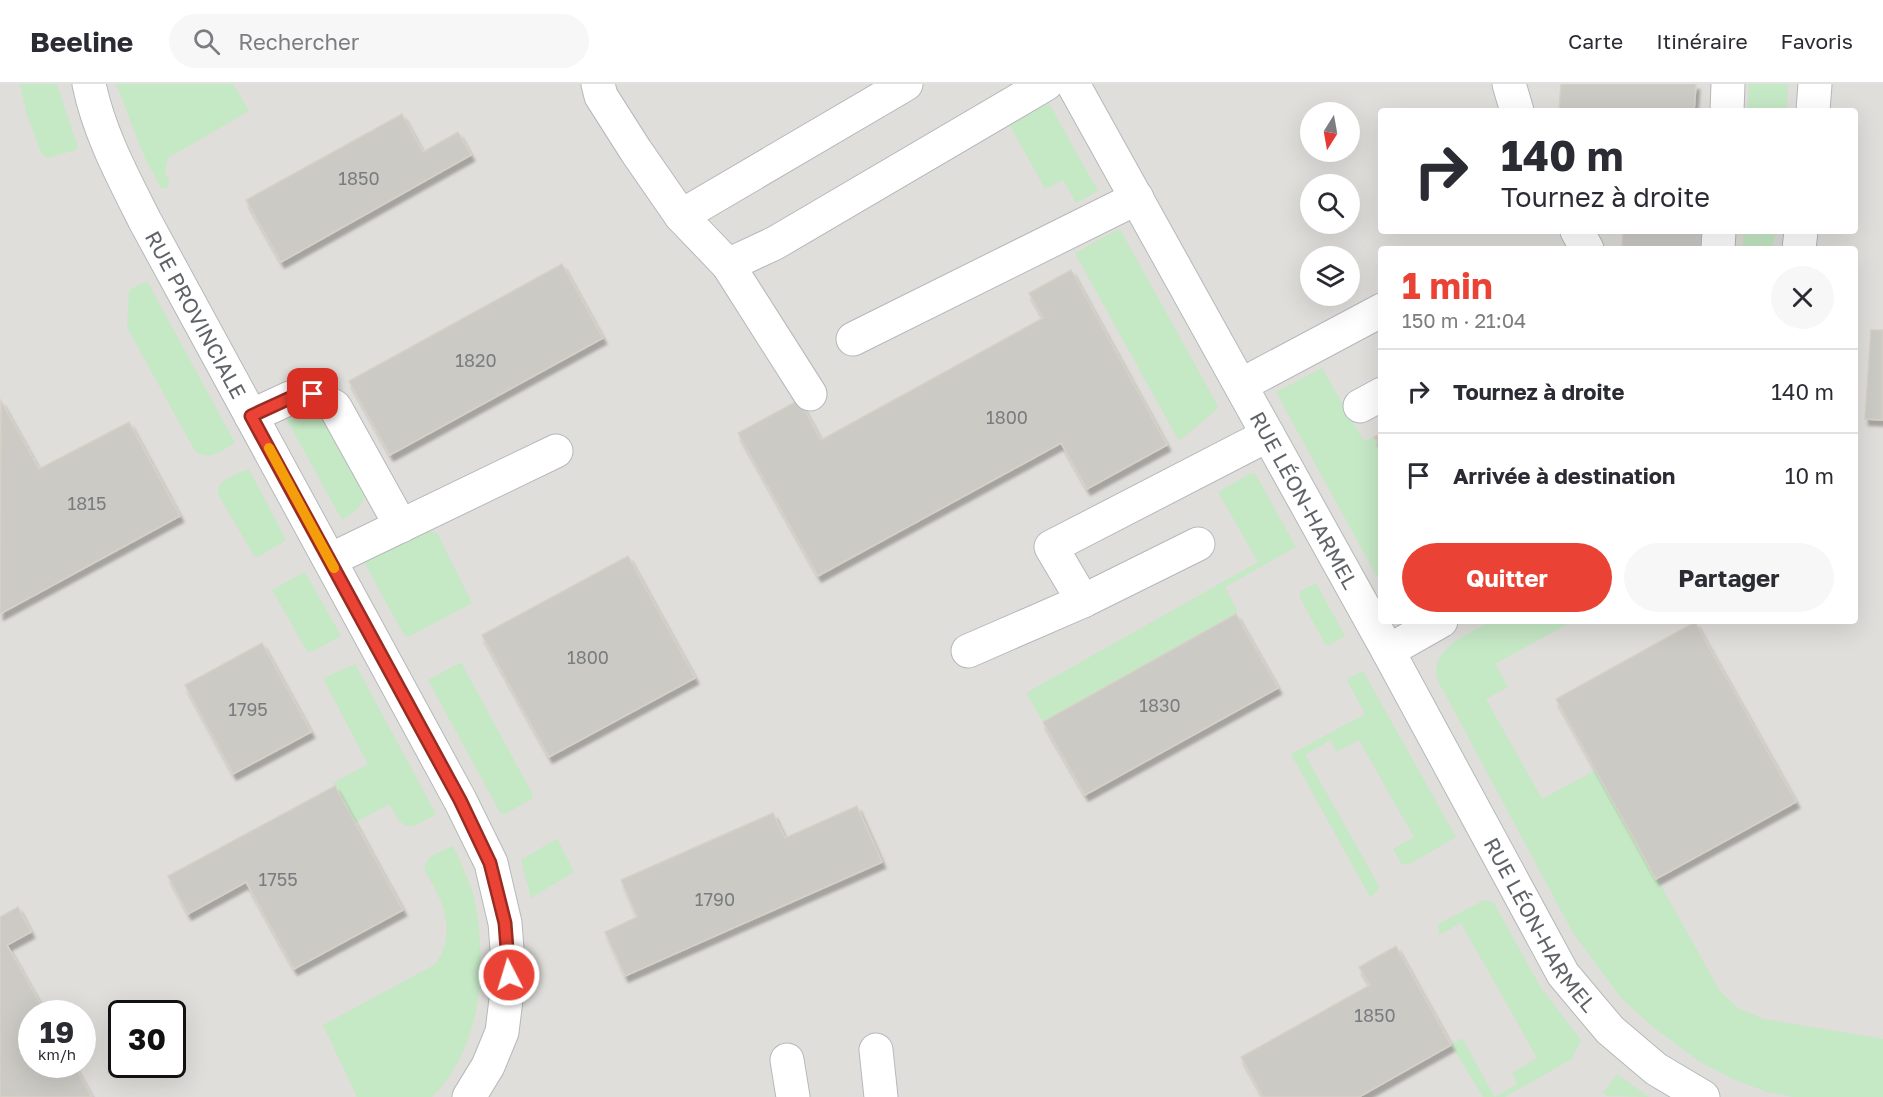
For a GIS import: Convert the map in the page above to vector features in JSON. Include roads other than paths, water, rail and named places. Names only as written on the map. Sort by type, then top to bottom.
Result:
[{"type":"street","name":"RUE PROVINCIALE","points":[[89,84],[113,159],[460,800],[490,863],[505,923],[509,975],[502,1032],[488,1066],[468,1097]]},
{"type":"street","points":[[598,84],[601,96],[636,151],[681,216],[728,265],[810,394]]},
{"type":"street","points":[[681,216],[906,84]]},
{"type":"street","points":[[728,265],[775,243],[1046,84]]},
{"type":"street","name":"RUE LÉON-HARMEL","points":[[1073,84],[1388,651],[1563,974],[1610,1030],[1656,1069],[1703,1097]]},
{"type":"street","points":[[1509,84],[1516,108]]},
{"type":"street","points":[[1727,108],[1728,84]]},
{"type":"street","points":[[1813,108],[1815,84]]},
{"type":"street","points":[[854,339],[1137,198]]},
{"type":"street","points":[[1241,385],[1378,312]]},
{"type":"street","points":[[251,416],[290,398],[313,394],[335,407],[401,526]]},
{"type":"street","points":[[1083,601],[1052,546],[1268,435]]},
{"type":"street","points":[[330,560],[556,451]]},
{"type":"street","points":[[968,651],[1083,601],[1198,544]]},
{"type":"street","points":[[1388,651],[1437,624]]},
{"type":"street","points":[[876,1050],[881,1097]]},
{"type":"street","points":[[787,1060],[793,1097]]}]
